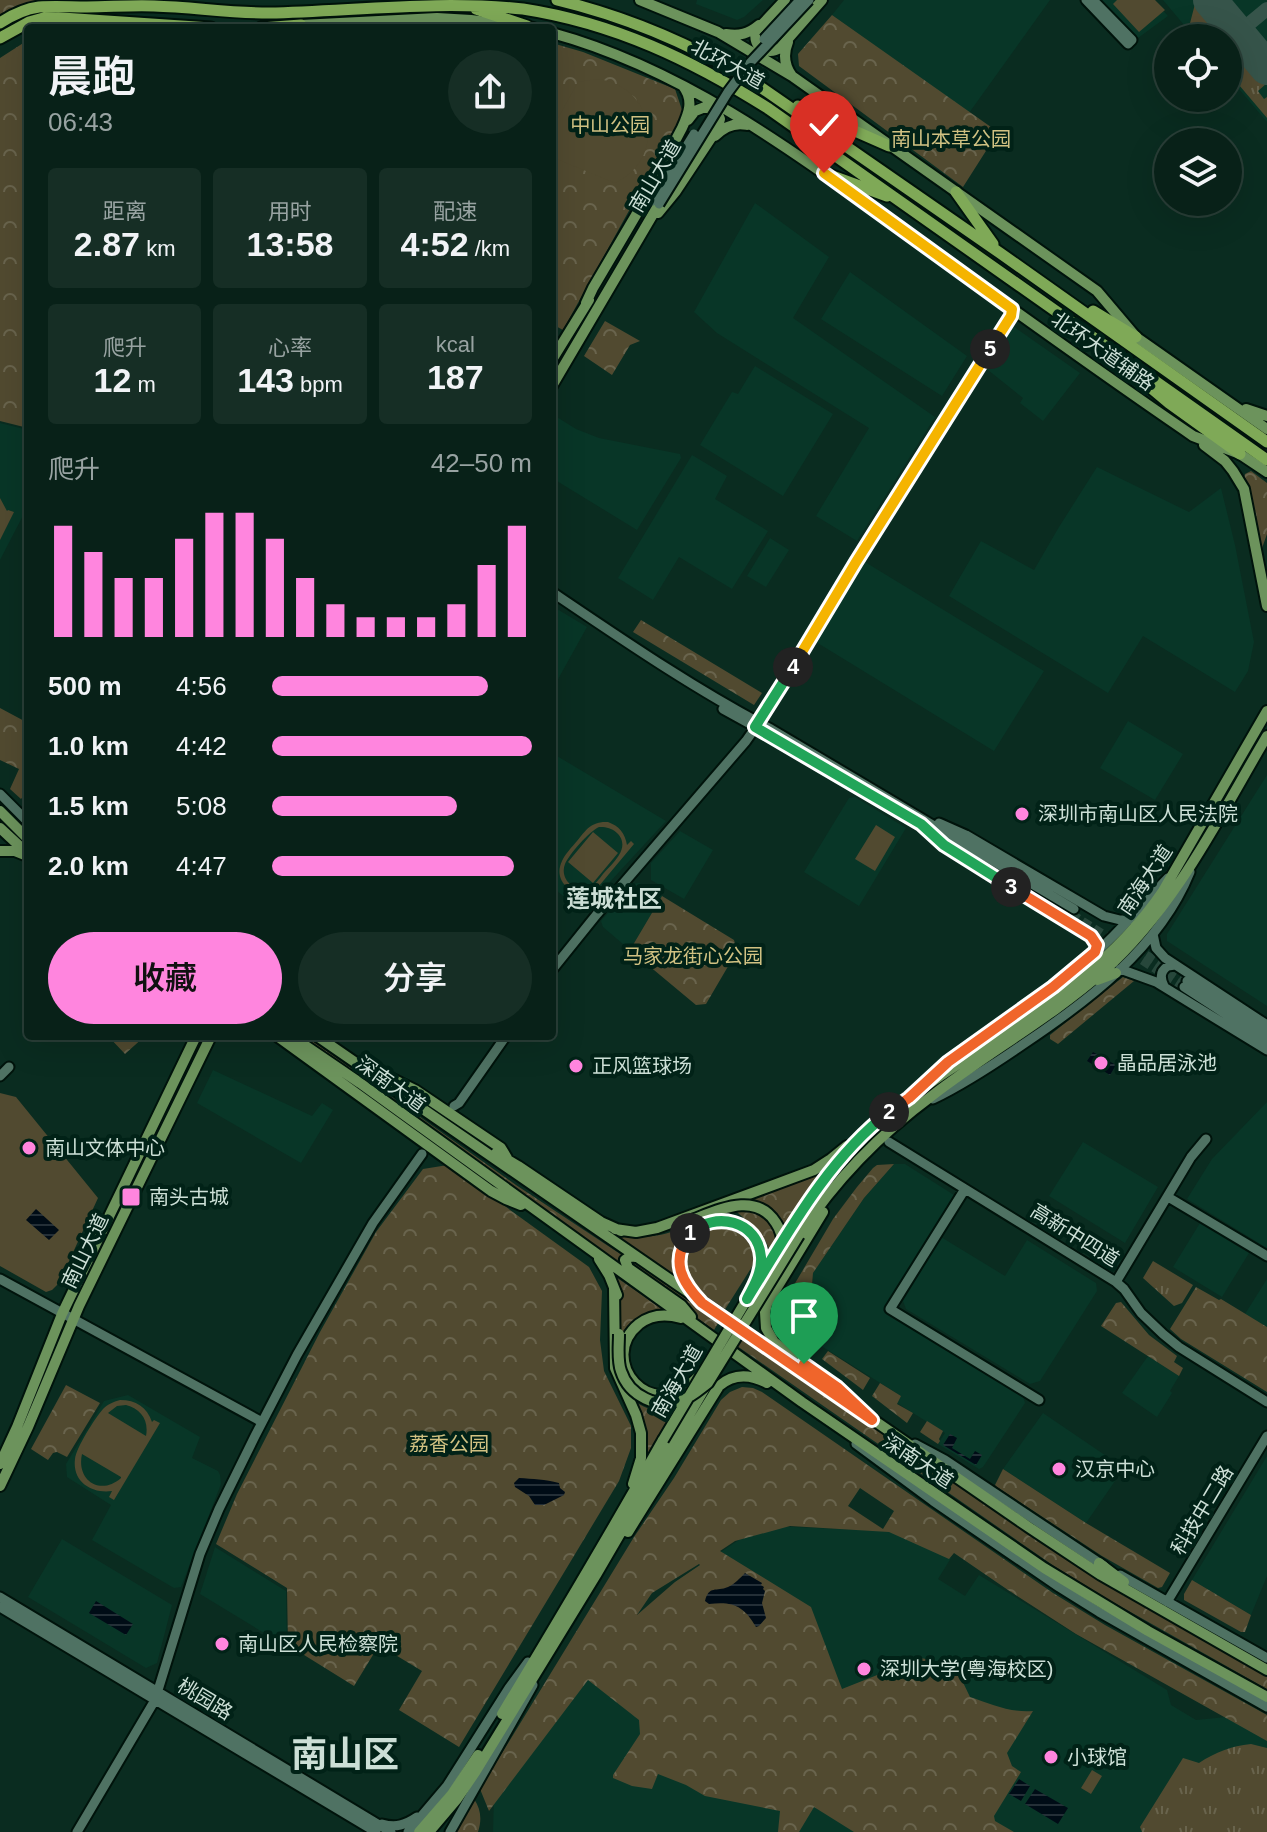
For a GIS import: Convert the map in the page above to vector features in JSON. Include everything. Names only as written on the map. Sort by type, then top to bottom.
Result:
[{"type":"highway","name":"北环大道","points":[[557,0],[639,25],[722,62],[774,95],[1267,442]]},
{"type":"highway","name":"北环大道","points":[[155,6],[271,13],[460,3],[523,8],[622,35],[672,54],[702,68],[769,109],[1267,460]]},
{"type":"highway","points":[[460,3],[521,24]]},
{"type":"highway","points":[[0,23],[26,10],[44,7],[155,6]]},
{"type":"highway","points":[[26,24],[47,17],[151,24]]},
{"type":"highway","points":[[0,38],[24,25]]},
{"type":"highway","points":[[774,95],[889,146]]},
{"type":"highway","points":[[824,173],[904,203]]},
{"type":"highway","points":[[956,192],[1000,253],[1136,337]]},
{"type":"highway","points":[[1115,354],[1169,403],[1240,454]]},
{"type":"main road","name":"北环大道","points":[[115,0],[155,6]]},
{"type":"main road","name":"北环大道辅路","points":[[640,0],[718,32],[792,76],[1097,291],[1136,337],[1267,429]]},
{"type":"main road","points":[[785,0],[755,34],[756,43],[765,51],[777,50],[822,0]]},
{"type":"main road","name":"南山大道","points":[[556,379],[730,79],[800,0]]},
{"type":"main road","name":"南山大道","points":[[656,203],[749,64],[809,0]]},
{"type":"main road","points":[[1086,0],[1128,44],[1132,40],[1093,0]]},
{"type":"main road","points":[[320,24],[437,18],[505,24]]},
{"type":"main road","points":[[718,32],[746,34],[767,19]]},
{"type":"main road","points":[[792,76],[785,57],[786,46],[793,33]]},
{"type":"main road","name":"北环大道辅路","points":[[556,34],[628,59],[682,85],[756,129],[824,173],[1193,436],[1240,454],[1267,472]]},
{"type":"main road","points":[[586,303],[688,116],[690,99],[682,85]]},
{"type":"main road","points":[[641,228],[667,204],[710,140],[720,119],[717,112],[701,107],[682,128]]},
{"type":"main road","points":[[710,140],[734,124],[756,129]]},
{"type":"main road","name":"南山大道","points":[[556,353],[586,303],[598,291],[641,228]]},
{"type":"main road","points":[[556,965],[746,741],[875,522],[1012,309]]},
{"type":"main road","points":[[1232,404],[1267,416]]},
{"type":"main road","points":[[1193,436],[1225,461],[1244,489],[1267,606]]},
{"type":"main road","points":[[556,598],[755,724],[1073,911]]},
{"type":"main road","name":"南海大道","points":[[671,1445],[704,1370],[807,1203],[828,1175],[877,1122],[1055,999],[1095,968],[1138,924],[1176,869],[1267,709]]},
{"type":"main road","points":[[556,957],[755,724]]},
{"type":"main road","name":"南海大道","points":[[419,1832],[452,1794],[473,1763],[617,1522],[671,1445],[775,1273],[834,1187],[862,1157],[919,1106],[1091,982],[1119,957],[1145,929],[1197,855],[1267,736]]},
{"type":"main road","points":[[0,794],[24,818]]},
{"type":"main road","points":[[0,811],[24,835]]},
{"type":"main road","points":[[923,822],[938,823],[966,835],[1089,908],[1114,919],[1130,920]]},
{"type":"main road","points":[[923,822],[936,839],[954,852],[1096,942],[1097,949],[1093,956]]},
{"type":"main road","points":[[12,823],[2,833],[24,852]]},
{"type":"main road","points":[[0,851],[24,854]]},
{"type":"main road","points":[[919,1106],[965,1083],[1035,1037],[1118,971],[1153,934],[1180,896],[1197,855]]},
{"type":"main road","points":[[909,1098],[948,1062],[1093,956],[1176,869]]},
{"type":"main road","points":[[1078,928],[1091,921],[1089,908]]},
{"type":"main road","points":[[1153,934],[1156,948],[1165,958],[1267,1025]]},
{"type":"main road","points":[[1164,986],[1161,980],[1163,971],[1175,965]]},
{"type":"main road","points":[[1091,982],[1118,971],[1148,978],[1267,1050]]},
{"type":"main road","points":[[1267,1033],[1185,984],[1267,1041]]},
{"type":"main road","name":"南山大道","points":[[0,1464],[62,1314],[194,1040]]},
{"type":"main road","name":"南山大道","points":[[0,1486],[73,1319],[209,1040]]},
{"type":"main road","points":[[282,1040],[498,1196],[533,1209]]},
{"type":"main road","name":"深南大道","points":[[297,1040],[802,1402],[994,1534],[1065,1582],[1267,1697]]},
{"type":"main road","name":"深南大道","points":[[323,1040],[1030,1528],[1101,1575],[1167,1608],[1267,1670]]},
{"type":"main road","points":[[500,1040],[454,1106],[500,1040]]},
{"type":"main road","points":[[358,1063],[415,1090],[501,1148],[528,1182]]},
{"type":"main road","points":[[0,1076],[9,1067]]},
{"type":"main road","points":[[325,1072],[360,1083]]},
{"type":"main road","points":[[615,1229],[636,1232],[657,1228],[814,1170],[877,1122]]},
{"type":"main road","points":[[872,1420],[837,1387],[774,1342],[765,1320],[767,1304],[826,1208],[898,1123]]},
{"type":"main road","points":[[1116,1282],[1191,1157],[1206,1139]]},
{"type":"main road","name":"高新中四道","points":[[889,1142],[1116,1282],[1141,1313],[1179,1347],[1267,1402]]},
{"type":"main road","points":[[475,1146],[508,1160],[601,1222],[627,1234],[648,1235],[735,1205],[756,1206],[767,1212],[782,1234],[783,1246],[775,1273]]},
{"type":"main road","points":[[77,1832],[156,1696],[200,1554],[262,1422],[373,1223],[422,1154]]},
{"type":"main road","points":[[965,1189],[890,1309],[1039,1400]]},
{"type":"main road","points":[[1168,1197],[1267,1256]]},
{"type":"main road","points":[[702,1303],[681,1274],[681,1248],[691,1232],[708,1222],[722,1220],[737,1223],[751,1234],[760,1250],[761,1267],[747,1299]]},
{"type":"main road","points":[[596,1254],[609,1275],[619,1302],[619,1355],[621,1371],[629,1386],[642,1397],[658,1403],[674,1403],[708,1383]]},
{"type":"main road","points":[[636,1257],[625,1260],[628,1268],[681,1305],[697,1325]]},
{"type":"main road","points":[[0,1279],[262,1422]]},
{"type":"main road","points":[[614,1288],[617,1375],[641,1433],[641,1458],[617,1522]]},
{"type":"main road","points":[[697,1325],[672,1315],[644,1320],[626,1341],[624,1360],[630,1378],[644,1391],[658,1395],[673,1395],[687,1388],[704,1370]]},
{"type":"main road","points":[[429,1832],[466,1787],[596,1575],[627,1533],[671,1445],[719,1386],[728,1379],[745,1376],[759,1379],[802,1402]]},
{"type":"main road","points":[[835,1425],[867,1453],[933,1501],[1059,1587],[1267,1707]]},
{"type":"main road","points":[[883,1428],[945,1460],[1167,1608],[1267,1658]]},
{"type":"main road","name":"科技中二路","points":[[1167,1608],[1267,1436]]},
{"type":"main road","points":[[911,1477],[933,1501]]},
{"type":"main road","points":[[958,1519],[994,1534]]},
{"type":"main road","points":[[1030,1528],[1067,1543]]},
{"type":"main road","points":[[1059,1587],[1148,1631]]},
{"type":"main road","name":"桃园路","points":[[0,1597],[129,1675],[156,1696],[181,1706],[370,1827]]},
{"type":"main road","name":"桃园路","points":[[0,1607],[156,1696],[370,1827],[391,1832]]},
{"type":"main road","points":[[409,1832],[463,1763],[509,1688],[549,1633]]},
{"type":"main road","points":[[450,1832],[524,1704],[549,1650]]},
{"type":"main road","points":[[129,1675],[150,1679],[165,1670]]},
{"type":"main road","points":[[165,1670],[168,1689],[181,1706]]},
{"type":"main road","points":[[370,1827],[406,1824],[435,1802]]},
{"type":"shaded area","points":[[697,0],[763,0],[737,20],[696,4]]},
{"type":"shaded area","points":[[844,0],[1050,0],[969,113],[832,15]]},
{"type":"shaded area","points":[[1101,0],[1153,0],[1168,16],[1138,38]]},
{"type":"shaded area","points":[[1163,0],[1267,0],[1267,122],[1242,93],[1242,24],[1183,24]]},
{"type":"shaded area","points":[[755,203],[829,257],[793,318],[935,417],[857,541],[816,516],[869,428],[717,333],[694,312]]},
{"type":"shaded area","points":[[850,272],[967,356],[942,396],[821,319]]},
{"type":"shaded area","points":[[1010,324],[1080,373],[1043,421],[1020,403],[1023,398],[983,366]]},
{"type":"shaded area","points":[[755,366],[833,414],[783,496],[700,445],[732,392],[738,394]]},
{"type":"shaded area","points":[[556,416],[599,438],[680,454],[681,458],[637,530],[556,480]]},
{"type":"shaded area","points":[[0,423],[24,429],[24,514],[0,560]]},
{"type":"shaded area","points":[[692,455],[727,476],[715,499],[768,531],[732,589],[679,557],[653,600],[618,578]]},
{"type":"shaded area","points":[[1097,467],[1189,512],[1221,488],[1254,642],[1248,671],[1235,692],[1143,636],[1108,693],[949,596],[981,541],[1034,570]]},
{"type":"shaded area","points":[[770,538],[789,550],[766,587],[747,576]]},
{"type":"shaded area","points":[[865,562],[1044,671],[994,751],[816,642]]},
{"type":"shaded area","points":[[556,608],[587,627],[556,683]]},
{"type":"shaded area","points":[[1128,721],[1183,754],[1155,800],[1100,768]]},
{"type":"shaded area","points":[[556,755],[666,821],[585,909],[577,907],[556,890]]},
{"type":"shaded area","points":[[1267,775],[1267,1006],[1167,941],[1167,934]]},
{"type":"shaded area","points":[[855,797],[906,828],[859,906],[804,872],[849,798]]},
{"type":"shaded area","points":[[680,831],[713,850],[684,899],[651,880],[651,863]]},
{"type":"shaded area","points":[[639,883],[662,896],[630,950],[603,927],[601,921],[633,884]]},
{"type":"shaded area","name":"晶品居泳池","points":[[1093,1052],[1116,1065],[1110,1075],[1087,1061]]},
{"type":"shaded area","points":[[213,1070],[312,1116],[322,1103],[333,1110],[301,1163],[197,1103]]},
{"type":"shaded area","points":[[1267,1102],[1267,1248],[1187,1199],[1212,1159]]},
{"type":"shaded area","points":[[1083,1142],[1158,1187],[1125,1243],[1049,1196]]},
{"type":"shaded area","points":[[894,1164],[905,1164],[954,1195],[883,1311],[1023,1397],[1025,1403],[979,1469],[938,1444],[945,1433],[897,1403],[901,1396],[815,1342],[810,1329],[813,1273],[864,1198]]},
{"type":"shaded area","points":[[36,1209],[59,1230],[49,1240],[26,1220]]},
{"type":"shaded area","points":[[1200,1223],[1249,1253],[1222,1297],[1173,1267]]},
{"type":"shaded area","points":[[941,1237],[1005,1276],[1027,1240],[1096,1283],[1097,1291],[1040,1381],[1030,1384],[906,1309],[903,1301]]},
{"type":"shaded area","points":[[1267,1279],[1267,1327],[1245,1314]]},
{"type":"shaded area","points":[[1148,1356],[1179,1376],[1157,1417],[1122,1393]]},
{"type":"shaded area","points":[[128,1395],[200,1437],[192,1458],[220,1475],[221,1484],[181,1587],[174,1588],[92,1540],[111,1505],[67,1477],[66,1464],[104,1401]]},
{"type":"shaded area","name":"汉京中心","points":[[1043,1413],[1124,1468],[1086,1523],[1003,1469]]},
{"type":"shaded area","points":[[950,1434],[957,1438],[952,1448],[970,1459],[975,1451],[982,1455],[976,1465],[943,1445]]},
{"type":"shaded area","points":[[1267,1456],[1267,1576],[1251,1615],[1192,1580]]},
{"type":"shaded area","points":[[519,1478],[559,1483],[564,1495],[544,1505],[535,1505],[529,1496],[515,1487],[514,1483]]},
{"type":"shaded area","name":"深圳大学(粤海校区)","points":[[772,1526],[884,1531],[917,1537],[951,1558],[938,1579],[965,1596],[979,1575],[1167,1690],[1171,1705],[1196,1720],[1226,1717],[1267,1738],[1267,1832],[493,1832],[494,1797],[605,1657],[675,1582],[748,1534]]},
{"type":"shaded area","points":[[62,1539],[172,1605],[157,1663],[146,1668],[28,1597]]},
{"type":"shaded area","points":[[215,1547],[286,1591],[287,1647],[200,1594]]},
{"type":"shaded area","points":[[745,1573],[762,1583],[765,1591],[762,1603],[766,1618],[756,1627],[737,1606],[705,1601],[711,1591],[731,1586]]},
{"type":"shaded area","points":[[96,1601],[133,1624],[126,1635],[89,1613]]},
{"type":"shaded area","points":[[1019,1779],[1030,1786],[1021,1801],[1009,1794]]},
{"type":"shaded area","points":[[1035,1789],[1068,1808],[1058,1824],[1025,1804]]},
{"type":"green space","points":[[0,0],[43,0],[0,17]]},
{"type":"green space","points":[[1117,0],[1155,0],[1165,10],[1139,32],[1113,4]]},
{"type":"green space","points":[[1200,1],[1220,24],[1190,24],[1195,4]]},
{"type":"green space","name":"南山本草公园","points":[[832,15],[998,132],[963,187],[799,66],[798,54]]},
{"type":"green space","points":[[24,43],[24,427],[0,421],[0,58]]},
{"type":"green space","name":"中山公园","points":[[556,44],[675,89],[683,113],[563,330],[556,326]]},
{"type":"green space","points":[[1242,51],[1267,80],[1258,91],[1264,99],[1267,97],[1267,118],[1242,89]]},
{"type":"green space","points":[[596,79],[616,84],[631,94],[647,124],[648,140],[643,157],[632,172],[615,183],[556,159],[556,122],[578,82]]},
{"type":"green space","points":[[605,321],[640,341],[630,345],[612,375],[584,356]]},
{"type":"green space","points":[[1251,471],[1267,483],[1267,534],[1261,551],[1244,479],[1245,474]]},
{"type":"green space","points":[[0,498],[7,511],[14,512],[0,540]]},
{"type":"green space","points":[[641,620],[762,693],[754,705],[633,632]]},
{"type":"green space","points":[[0,708],[24,721],[24,795],[21,799],[10,789],[19,769],[0,760]]},
{"type":"green space","points":[[608,822],[621,830],[627,845],[631,841],[634,844],[584,904],[581,901],[587,893],[574,891],[561,880],[562,861],[587,829]],"holes":[[[605,827],[619,835],[622,844],[619,855],[592,887],[574,887],[564,875],[565,864],[590,833]]]},
{"type":"green space","points":[[876,825],[895,837],[875,871],[855,859]]},
{"type":"green space","points":[[593,832],[618,853],[593,883],[568,862]]},
{"type":"green space","name":"马家龙街心公园","points":[[662,896],[734,940],[737,951],[706,1004],[696,1005],[630,950]]},
{"type":"green space","points":[[1123,977],[1134,981],[1058,1044],[1050,1039],[1050,1035]]},
{"type":"green space","points":[[112,1040],[141,1040],[125,1054]]},
{"type":"green space","points":[[307,1040],[314,1042],[516,1185],[720,1320],[714,1330]]},
{"type":"green space","name":"南山文体中心","points":[[0,1093],[16,1097],[98,1198],[59,1283],[46,1292],[0,1266]]},
{"type":"green space","points":[[842,1153],[806,1196],[770,1252],[759,1232],[733,1208],[743,1199]]},
{"type":"green space","points":[[894,1164],[864,1198],[813,1273],[809,1321],[815,1342],[808,1350],[787,1333],[781,1307],[833,1219],[857,1187],[877,1165]]},
{"type":"green space","name":"荔香公园","points":[[448,1165],[589,1267],[602,1291],[600,1340],[604,1371],[631,1426],[631,1448],[619,1481],[459,1747],[399,1710],[422,1671],[379,1645],[354,1686],[288,1645],[287,1588],[216,1544],[237,1494],[320,1332],[376,1232],[423,1169]]},
{"type":"green space","points":[[726,1211],[730,1216],[704,1220],[684,1233],[673,1254],[676,1280],[600,1229],[635,1237],[664,1234]]},
{"type":"green space","points":[[716,1227],[743,1236],[751,1247],[755,1262],[724,1311],[693,1287],[684,1261],[687,1246],[695,1236]]},
{"type":"green space","points":[[1153,1261],[1193,1285],[1182,1303],[1174,1306],[1143,1278]]},
{"type":"green space","points":[[610,1273],[668,1313],[653,1314],[621,1347],[619,1300]]},
{"type":"green space","points":[[1196,1287],[1267,1327],[1267,1392],[1170,1329]]},
{"type":"green space","points":[[1121,1302],[1149,1335],[1177,1356],[1174,1362],[1183,1368],[1179,1376],[1101,1326],[1116,1303]]},
{"type":"green space","points":[[743,1336],[1083,1571],[1267,1675],[1267,1689],[1054,1566],[737,1346]]},
{"type":"green space","points":[[828,1351],[870,1378],[863,1390],[822,1359]]},
{"type":"green space","points":[[880,1383],[901,1396],[897,1404],[913,1413],[907,1423],[872,1396]]},
{"type":"green space","points":[[66,1385],[100,1403],[67,1457],[57,1452],[48,1460],[31,1449]]},
{"type":"green space","points":[[742,1387],[762,1392],[1053,1593],[1267,1715],[1267,1741],[1076,1634],[954,1553],[949,1559],[889,1532],[790,1526],[735,1541],[720,1551],[811,1607],[842,1689],[920,1658],[958,1672],[970,1697],[1008,1709],[1033,1711],[1007,1753],[1012,1766],[1021,1772],[994,1816],[995,1821],[1014,1832],[854,1832],[814,1807],[799,1832],[778,1832],[780,1811],[705,1796],[658,1774],[652,1789],[632,1786],[613,1778],[613,1775],[640,1734],[639,1720],[588,1680],[489,1811],[480,1789],[634,1537],[721,1400]],"holes":[[[860,1488],[894,1511],[883,1529],[848,1506]],[[700,1565],[637,1615],[652,1593]]]},
{"type":"green space","points":[[120,1400],[136,1403],[144,1408],[152,1422],[160,1423],[114,1500],[109,1497],[112,1491],[91,1488],[80,1480],[75,1459],[82,1441],[100,1413]],"holes":[[[126,1405],[143,1416],[146,1436],[108,1413],[117,1406]],[[82,1454],[121,1477],[121,1478],[106,1486],[92,1483],[83,1472]]]},
{"type":"green space","points":[[634,1401],[655,1410],[677,1408],[642,1468]]},
{"type":"green space","points":[[927,1421],[943,1431],[938,1444],[920,1432]]},
{"type":"green space","points":[[1003,1469],[1170,1573],[1162,1587],[1158,1588],[1102,1556],[997,1487],[995,1485]]},
{"type":"green space","points":[[1192,1580],[1251,1615],[1245,1632],[1184,1600]]},
{"type":"green space","points":[[1251,1744],[1267,1748],[1267,1832],[1142,1832],[1140,1827],[1183,1758],[1199,1763],[1224,1750]]},
{"type":"green space","points":[[1092,1770],[1102,1776],[1091,1794],[1081,1788]]},
{"type":"green space","points":[[474,1799],[480,1815],[478,1832],[455,1832]]},
{"type":"taxiway","points":[[1242,30],[1267,9]]},
{"type":"runway","points":[[1210,0],[1267,68]]},
{"type":"tunnel","points":[[1071,914],[1115,942]]},
{"type":"tunnel","points":[[1131,953],[1184,987]]},
{"type":"tunnel","points":[[1146,955],[1187,981]]},
{"type":"place","name":"深圳市南山区人民法院","points":[[1022,814]]},
{"type":"place","name":"晶品居泳池","points":[[1101,1063]]},
{"type":"place","name":"正风篮球场","points":[[576,1066]]},
{"type":"place","name":"南山文体中心","points":[[29,1148]]},
{"type":"place","name":"南头古城","points":[[131,1197]]},
{"type":"place","name":"汉京中心","points":[[1059,1469]]},
{"type":"place","name":"南山区人民检察院","points":[[222,1644]]},
{"type":"place","name":"深圳大学(粤海校区)","points":[[864,1669]]},
{"type":"place","name":"小球馆","points":[[1051,1757]]},
{"type":"district","name":"莲城社区","points":[[614,898]]},
{"type":"district","name":"南山区","points":[[345,1754]]},
{"type":"route","points":[[804,1364],[837,1387],[872,1420],[693,1294],[681,1274],[679,1259],[681,1248],[691,1232],[722,1220],[737,1223],[751,1234],[760,1250],[761,1267],[747,1299],[820,1184],[877,1122],[948,1062],[1079,968],[1097,949],[1094,939],[1088,934],[954,852],[921,824],[755,727],[1011,316],[1012,309],[824,173]]}]
